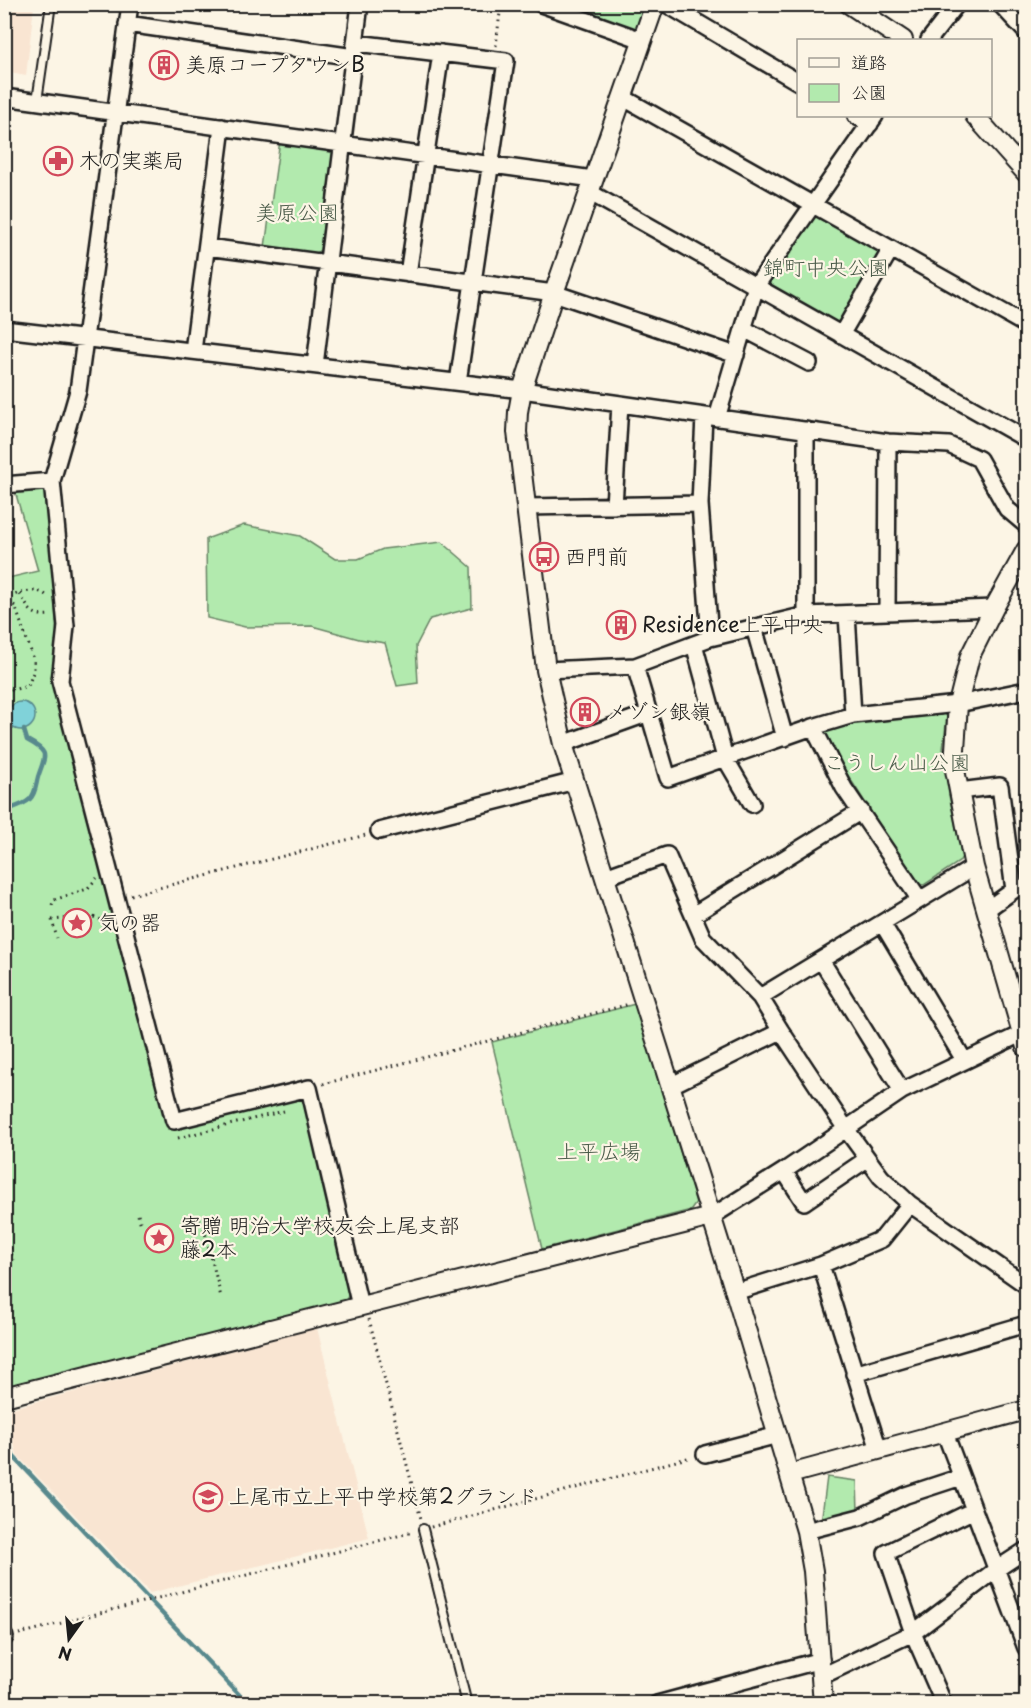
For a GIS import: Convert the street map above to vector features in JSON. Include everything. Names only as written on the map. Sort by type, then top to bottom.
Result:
[{"type":"street","points":[[130,4],[78,391],[52,481],[66,626],[60,681],[174,1121],[309,1088],[362,1305]]},
{"type":"street","points":[[315,366],[360,4]]},
{"type":"street","points":[[541,4],[642,40]]},
{"type":"street","points":[[655,4],[522,390],[517,432],[546,670],[563,744],[735,1292],[806,1531],[813,1571],[823,1704]]},
{"type":"street","points":[[666,4],[797,81]]},
{"type":"street","points":[[849,4],[902,39]]},
{"type":"street","points":[[929,39],[957,4]]},
{"type":"street","points":[[1000,4],[1026,32]]},
{"type":"street","points":[[127,24],[355,50],[441,53],[506,61],[458,382]]},
{"type":"street","points":[[408,274],[441,53]]},
{"type":"street","points":[[4,97],[426,155],[491,165],[591,186],[756,286],[1026,439]]},
{"type":"street","points":[[622,97],[1026,325]]},
{"type":"street","points":[[976,117],[1026,173]]},
{"type":"street","points":[[710,638],[700,504],[711,417],[736,355],[756,286],[873,120]]},
{"type":"street","points":[[194,351],[222,127]]},
{"type":"street","points":[[207,247],[554,293],[736,355]]},
{"type":"street","points":[[841,335],[891,249]]},
{"type":"street","points":[[4,329],[522,390],[888,442],[949,445],[979,459],[1007,510],[1026,525]]},
{"type":"street","points":[[744,329],[809,363]]},
{"type":"street","points":[[614,506],[620,404]]},
{"type":"street","points":[[806,430],[806,615]]},
{"type":"street","points":[[887,611],[888,442]]},
{"type":"street","points":[[4,485],[52,481]]},
{"type":"street","points":[[526,507],[700,504]]},
{"type":"street","points":[[4,1397],[711,1217],[902,1092],[964,1060],[1024,1040],[974,867],[954,765],[958,704],[970,656],[994,608],[1026,553]]},
{"type":"street","points":[[546,670],[636,666],[710,638],[806,615],[994,608]]},
{"type":"street","points":[[847,614],[853,715]]},
{"type":"street","points":[[754,627],[786,738]]},
{"type":"street","points":[[694,644],[725,758],[752,804]]},
{"type":"street","points":[[636,666],[668,778],[853,715],[958,704],[1026,690]]},
{"type":"street","points":[[563,744],[649,713]]},
{"type":"street","points":[[813,727],[844,788],[920,900]]},
{"type":"street","points":[[379,831],[575,781]]},
{"type":"street","points":[[959,791],[1000,786],[1020,888],[986,910]]},
{"type":"street","points":[[693,915],[861,811]]},
{"type":"street","points":[[605,877],[666,855],[703,938],[760,997],[846,1129],[881,1177],[910,1204],[1026,1285]]},
{"type":"street","points":[[760,997],[974,867]]},
{"type":"street","points":[[882,923],[964,1060]]},
{"type":"street","points":[[821,960],[902,1092]]},
{"type":"street","points":[[670,1086],[781,1031]]},
{"type":"street","points":[[784,1171],[804,1202],[867,1159]]},
{"type":"street","points":[[735,1292],[820,1265],[882,1239],[910,1204]]},
{"type":"street","points":[[820,1265],[879,1450]]},
{"type":"street","points":[[854,1374],[1026,1324]]},
{"type":"street","points":[[790,1474],[1026,1410]]},
{"type":"street","points":[[945,1433],[1026,1648]]},
{"type":"street","points":[[705,1454],[778,1435]]},
{"type":"street","points":[[806,1531],[860,1517],[906,1496],[961,1477]]},
{"type":"street","points":[[944,1704],[913,1633],[886,1553],[974,1510]]},
{"type":"street","points":[[657,1704],[821,1668],[913,1633],[997,1569],[1026,1550]]},
{"type":"lane","points":[[37,101],[51,4]]},
{"type":"lane","points":[[423,1529],[467,1704]]},
{"type":"path","points":[[495,60],[501,4]]},
{"type":"path","points":[[20,594],[30,610],[40,616],[50,615]]},
{"type":"path","points":[[4,598],[15,606],[34,660],[34,670],[28,686],[4,692]]},
{"type":"path","points":[[116,899],[379,831]]},
{"type":"path","points":[[57,938],[52,919],[91,916],[110,925]]},
{"type":"path","points":[[309,1088],[643,1000]]},
{"type":"path","points":[[178,1137],[284,1111]]},
{"type":"path","points":[[138,1215],[141,1225]]},
{"type":"path","points":[[193,1222],[202,1220],[221,1297]]},
{"type":"path","points":[[10,1248],[13,1260]]},
{"type":"path","points":[[362,1305],[423,1529]]},
{"type":"path","points":[[5,1637],[705,1454]]},
{"type":"shaded area","points":[[4,5],[34,5],[26,76],[5,72]]},
{"type":"shaded area","name":"上尾市立上平中学校第2グランド","points":[[317,1328],[369,1538],[150,1593],[17,1455],[5,1410]]},
{"type":"green space","points":[[560,5],[623,5],[644,12],[638,27],[634,30]]},
{"type":"green space","name":"美原公園","points":[[280,140],[328,147],[333,151],[320,250],[315,254],[265,247]]},
{"type":"green space","name":"錦町中央公園","points":[[819,213],[885,250],[844,322],[837,325],[768,285],[766,279],[812,214]]},
{"type":"green space","points":[[40,488],[47,494],[58,650],[112,907],[168,1129],[296,1098],[305,1101],[350,1292],[345,1302],[5,1389],[4,579],[38,571],[15,491]]},
{"type":"green space","points":[[244,525],[300,536],[335,559],[358,559],[383,549],[442,542],[471,567],[472,608],[430,619],[416,646],[418,683],[397,686],[385,643],[359,639],[312,626],[245,627],[207,618],[206,539]]},
{"type":"green space","name":"こうしん山公園","points":[[941,711],[947,716],[943,749],[949,795],[962,857],[959,862],[924,885],[917,884],[823,736],[825,728],[856,719]]},
{"type":"green space","name":"上平広場","points":[[635,1004],[696,1203],[691,1210],[542,1249],[492,1042]]},
{"type":"green space","points":[[827,1477],[857,1481],[858,1512],[821,1523]]},
{"type":"water","points":[[21,702],[31,706],[35,716],[31,726],[21,730],[11,726],[7,716],[11,706]]},
{"type":"waterway","points":[[4,811],[25,803],[32,797],[44,759],[40,748],[27,740],[24,730]]},
{"type":"waterway","points":[[4,1424],[13,1456],[248,1704]]},
{"type":"place","name":"美原コープタウンB","points":[[164,65]]},
{"type":"place","name":"木の実薬局","points":[[58,161]]},
{"type":"place","name":"西門前","points":[[544,557]]},
{"type":"place","name":"Residence上平中央","points":[[621,625]]},
{"type":"place","name":"メゾン銀嶺","points":[[585,712]]},
{"type":"place","name":"気の器","points":[[77,923]]},
{"type":"place","name":"寄贈 明治大学校友会上尾支部 藤2本","points":[[159,1238]]},
{"type":"place","name":"上尾市立上平中学校第2グランド","points":[[208,1497]]}]
